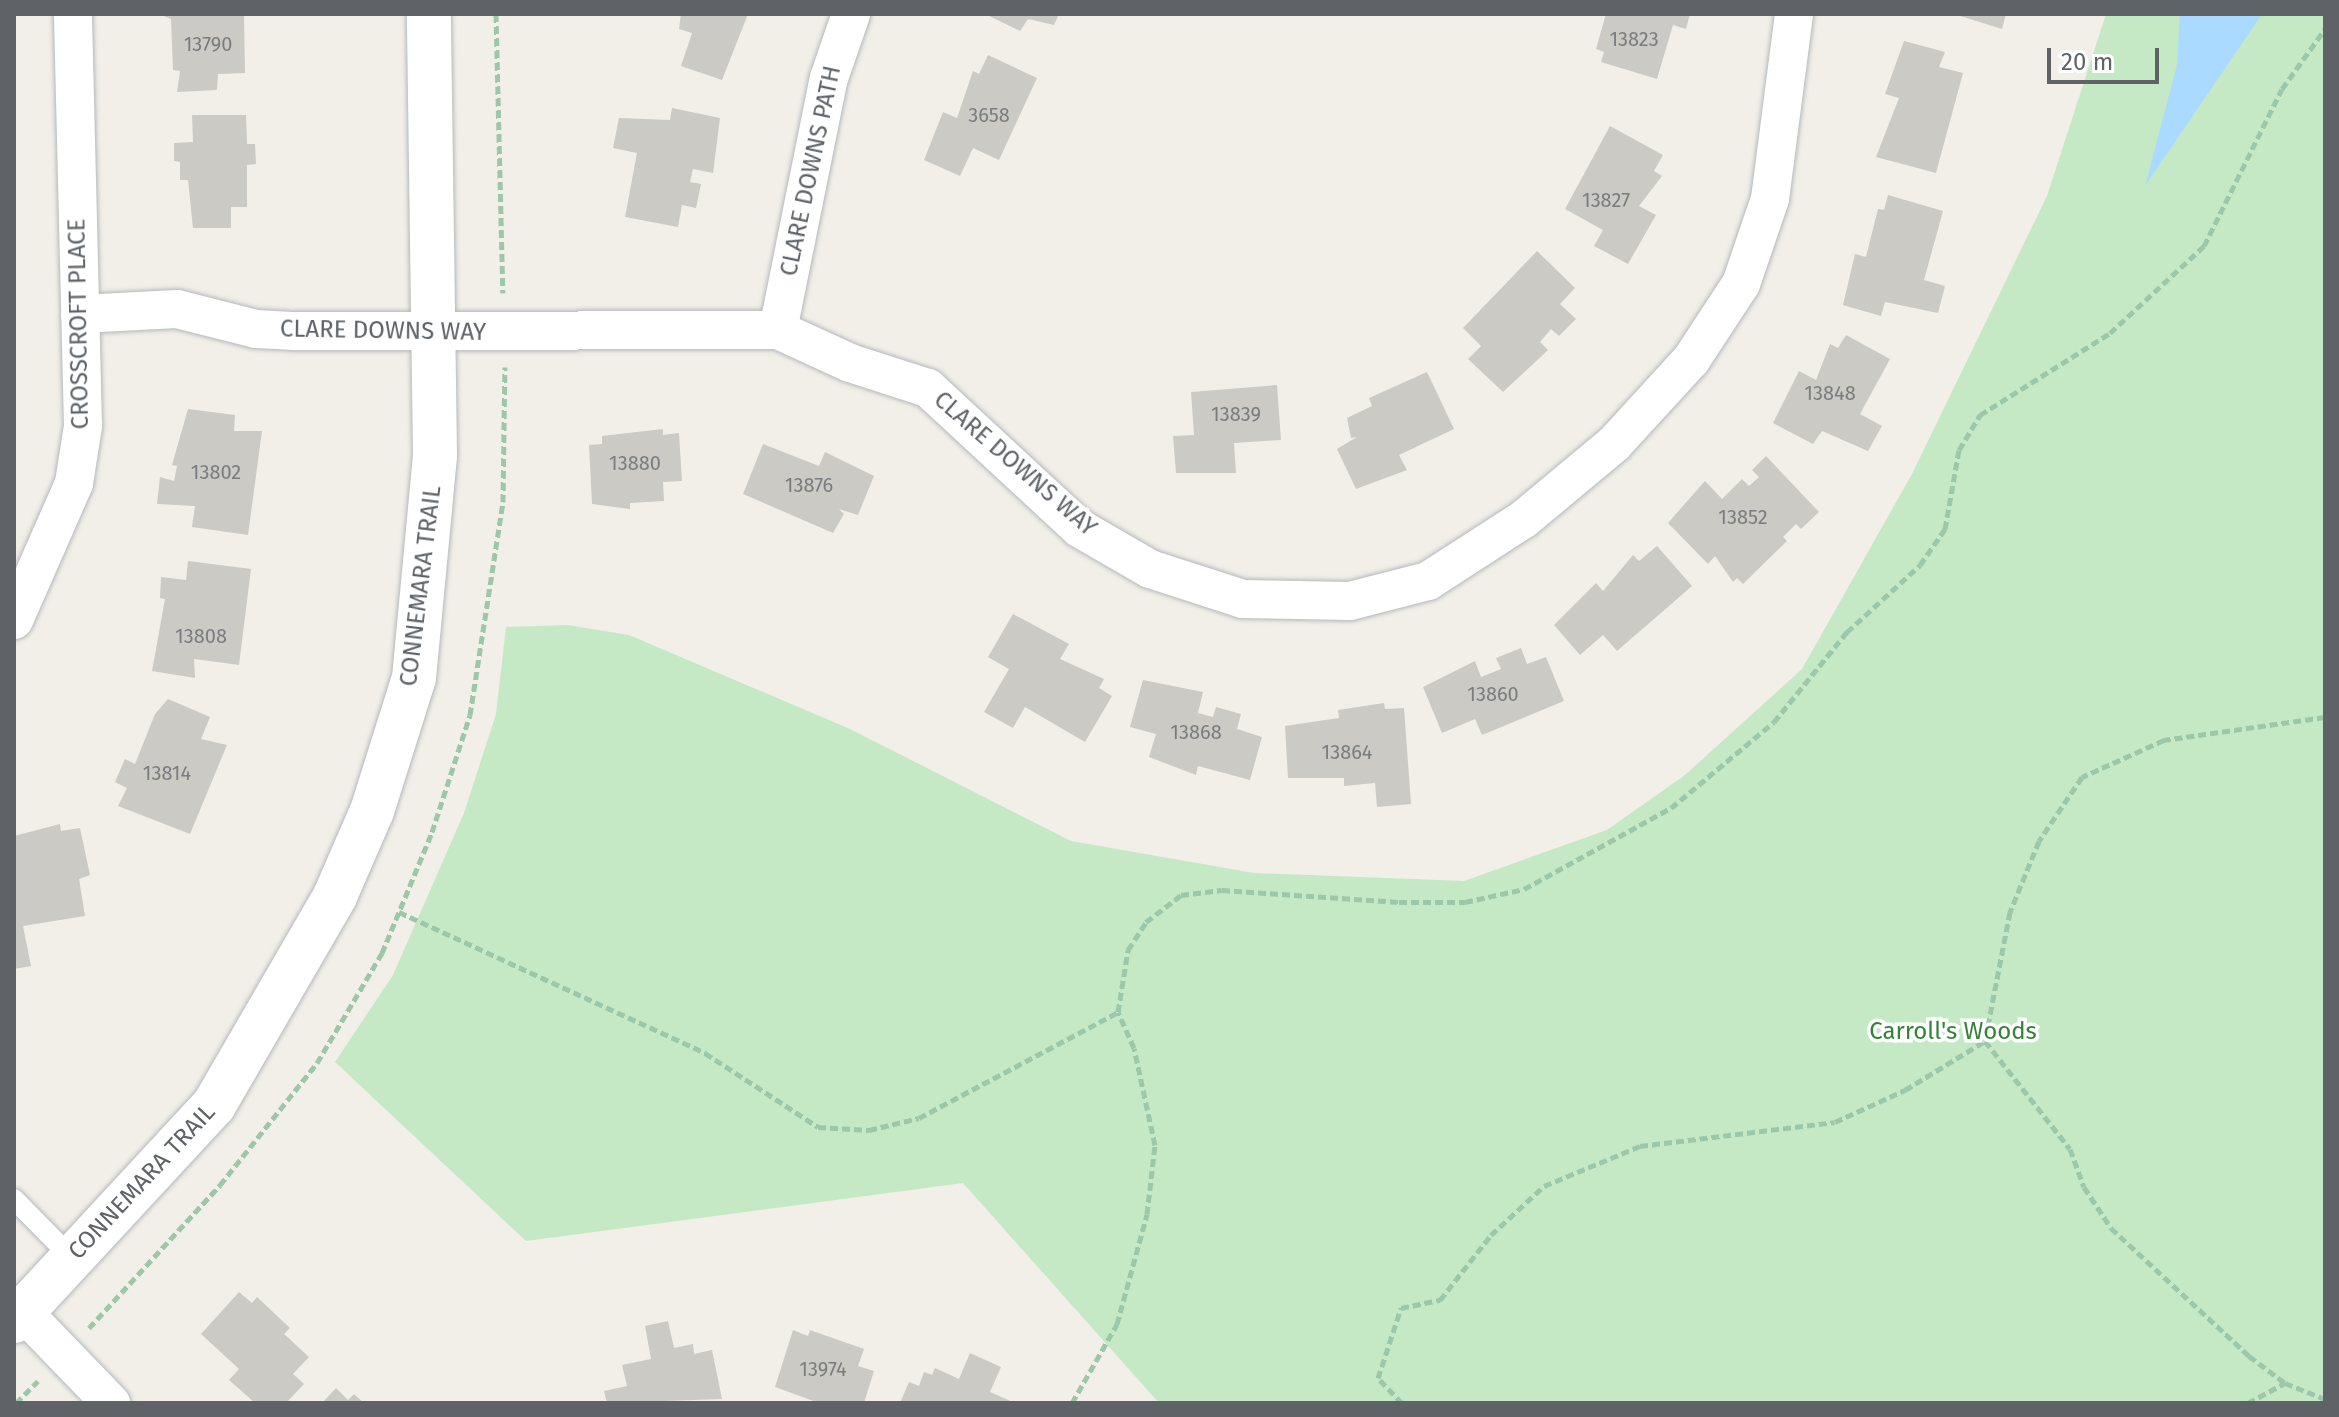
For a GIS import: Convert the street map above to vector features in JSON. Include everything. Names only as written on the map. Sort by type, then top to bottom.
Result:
[{"type":"street","name":"CROSSCROFT PLACE","points":[[14,620],[74,483],[83,426],[73,14]]},
{"type":"street","name":"CONNEMARA TRAIL","points":[[18,1317],[214,1105],[287,986],[372,811],[414,678],[429,560],[437,334],[429,14]]},
{"type":"street","name":"CLARE DOWNS PATH","points":[[778,330],[829,78],[851,14]]},
{"type":"street","name":"CLARE DOWNS WAY","points":[[80,314],[177,309],[256,329],[437,334],[778,330],[850,363],[928,388],[1079,528],[1150,569],[1243,599],[1350,601],[1428,581],[1524,519],[1614,444],[1691,360],[1741,284],[1770,199],[1794,14]]},
{"type":"street","points":[[18,1317],[111,1403]]},
{"type":"lane","points":[[14,1199],[72,1258]]},
{"type":"path","points":[[16,1403],[220,1185],[317,1063],[382,953],[432,832],[470,715],[484,645],[503,502],[504,332],[496,14]]},
{"type":"path","points":[[1072,1403],[1117,1324],[1147,1214],[1155,1145],[1134,1048],[1118,1012],[1128,950],[1146,922],[1181,895],[1222,890],[1399,902],[1465,902],[1524,889],[1671,808],[1774,722],[1847,632],[1920,565],[1945,529],[1959,450],[1980,415],[2110,333],[2204,246],[2282,89],[2325,29]]},
{"type":"path","points":[[1402,1403],[1378,1378],[1401,1308],[1440,1300],[1491,1235],[1544,1186],[1640,1146],[1835,1122],[1905,1090],[1985,1041],[2010,912],[2039,841],[2082,777],[2164,740],[2325,717]]},
{"type":"path","points":[[399,912],[705,1053],[818,1127],[869,1130],[919,1118],[1118,1012]]},
{"type":"path","points":[[1985,1041],[2070,1149],[2084,1187],[2111,1228],[2192,1308],[2285,1383],[2325,1399]]},
{"type":"path","points":[[2248,1403],[2285,1383]]},
{"type":"green space","name":"Carroll's Woods","points":[[2106,14],[2325,14],[2325,1403],[1159,1403],[963,1183],[526,1241],[335,1062],[393,975],[464,813],[496,714],[506,627],[567,625],[629,635],[850,729],[1071,841],[1254,873],[1464,881],[1607,830],[1685,775],[1802,669],[1912,474],[2047,196]]},
{"type":"water","points":[[2180,14],[2262,14],[2145,186],[2177,65]]},
{"type":"building","points":[[159,14],[244,14],[245,73],[218,74],[217,90],[177,92],[180,71],[173,70],[171,19]]},
{"type":"building","points":[[681,14],[748,14],[722,80],[681,66],[692,33],[679,29]]},
{"type":"building","points":[[985,14],[1059,14],[1054,25],[1028,19],[1020,31]]},
{"type":"building","points":[[1606,14],[1690,14],[1686,29],[1673,25],[1657,79],[1601,62],[1604,52],[1596,49]]},
{"type":"building","points":[[1954,14],[2006,14],[2002,29]]},
{"type":"building","points":[[1904,41],[1945,52],[1939,67],[1963,73],[1936,173],[1876,157],[1899,98],[1885,94]]},
{"type":"building","points":[[988,55],[1037,78],[999,160],[973,148],[960,176],[924,160],[943,112],[957,118],[973,71],[979,74]]},
{"type":"building","points":[[672,108],[720,118],[713,173],[693,169],[690,182],[701,184],[696,208],[682,205],[678,227],[625,217],[637,153],[613,148],[619,118],[670,120]]},
{"type":"building","points":[[192,115],[246,115],[247,144],[255,144],[256,164],[247,165],[247,207],[231,207],[231,228],[193,228],[188,180],[180,180],[180,162],[174,161],[174,143],[193,142]]},
{"type":"building","points":[[1610,126],[1663,155],[1654,171],[1662,176],[1639,206],[1656,215],[1628,264],[1594,246],[1603,230],[1565,209]]},
{"type":"building","points":[[1888,195],[1943,211],[1924,280],[1945,286],[1938,313],[1885,302],[1881,316],[1843,305],[1855,254],[1866,257],[1878,209],[1884,210]]},
{"type":"building","points":[[1537,251],[1575,288],[1560,304],[1576,319],[1559,336],[1551,329],[1540,342],[1548,350],[1503,392],[1468,359],[1481,346],[1463,328]]},
{"type":"building","points":[[1846,335],[1890,359],[1860,414],[1882,426],[1868,451],[1822,431],[1813,444],[1773,423],[1799,371],[1816,380],[1830,344],[1838,348]]},
{"type":"building","points":[[1427,372],[1454,429],[1399,455],[1407,470],[1356,489],[1337,449],[1357,437],[1351,438],[1347,418],[1372,406],[1369,398]]},
{"type":"building","points":[[1277,385],[1281,440],[1234,443],[1236,473],[1176,473],[1173,436],[1194,435],[1191,392]]},
{"type":"building","points":[[188,409],[235,415],[234,431],[262,431],[248,535],[192,527],[195,506],[157,504],[160,477],[174,481],[177,466],[172,465]]},
{"type":"building","points":[[663,429],[663,435],[679,433],[682,481],[663,482],[664,501],[630,503],[630,509],[592,504],[589,445],[602,444],[602,436]]},
{"type":"building","points":[[763,444],[819,466],[825,452],[874,476],[858,515],[839,509],[844,514],[833,533],[743,494]]},
{"type":"building","points":[[1766,456],[1819,512],[1801,529],[1796,524],[1783,537],[1787,541],[1743,584],[1737,578],[1733,582],[1715,556],[1708,564],[1668,523],[1705,481],[1722,499],[1742,479],[1749,486],[1759,477],[1752,470]]},
{"type":"building","points":[[1657,546],[1692,586],[1617,651],[1603,635],[1580,655],[1554,625],[1596,583],[1603,591],[1633,555],[1639,561]]},
{"type":"building","points":[[188,561],[251,569],[239,665],[194,659],[195,678],[152,671],[165,599],[160,598],[161,577],[186,580]]},
{"type":"building","points":[[1013,614],[1069,644],[1060,659],[1104,679],[1099,688],[1112,696],[1085,742],[1025,707],[1013,728],[984,712],[1009,669],[988,657]]},
{"type":"building","points":[[1521,648],[1527,664],[1546,657],[1564,701],[1482,735],[1475,719],[1442,733],[1423,687],[1475,661],[1481,677],[1501,669],[1496,658]]},
{"type":"building","points":[[1143,680],[1203,692],[1198,713],[1213,717],[1216,707],[1241,714],[1237,729],[1262,737],[1250,780],[1198,766],[1196,775],[1149,757],[1156,734],[1130,727]]},
{"type":"building","points":[[168,699],[210,717],[201,739],[227,745],[190,834],[118,806],[127,788],[115,782],[125,759],[135,764],[155,714]]},
{"type":"building","points":[[1384,703],[1385,709],[1404,708],[1411,804],[1377,807],[1375,783],[1344,786],[1344,778],[1288,778],[1285,726],[1339,718],[1338,710]]},
{"type":"building","points":[[60,824],[61,831],[80,828],[90,875],[79,879],[85,916],[23,926],[31,966],[14,969],[14,836]]},
{"type":"building","points":[[239,1292],[252,1303],[257,1297],[290,1328],[284,1334],[309,1357],[293,1374],[304,1384],[286,1403],[255,1403],[229,1380],[239,1369],[201,1334]]},
{"type":"building","points":[[668,1321],[674,1348],[693,1344],[694,1354],[712,1350],[722,1399],[607,1403],[604,1391],[627,1386],[622,1365],[651,1359],[645,1326]]},
{"type":"building","points":[[793,1330],[808,1336],[810,1330],[864,1349],[858,1366],[874,1371],[864,1403],[819,1403],[775,1387]]},
{"type":"building","points":[[970,1353],[1001,1367],[990,1392],[1015,1403],[900,1403],[909,1382],[919,1386],[924,1372],[932,1375],[935,1368],[959,1379]]},
{"type":"building","points":[[336,1388],[348,1400],[354,1394],[364,1403],[322,1403]]}]
